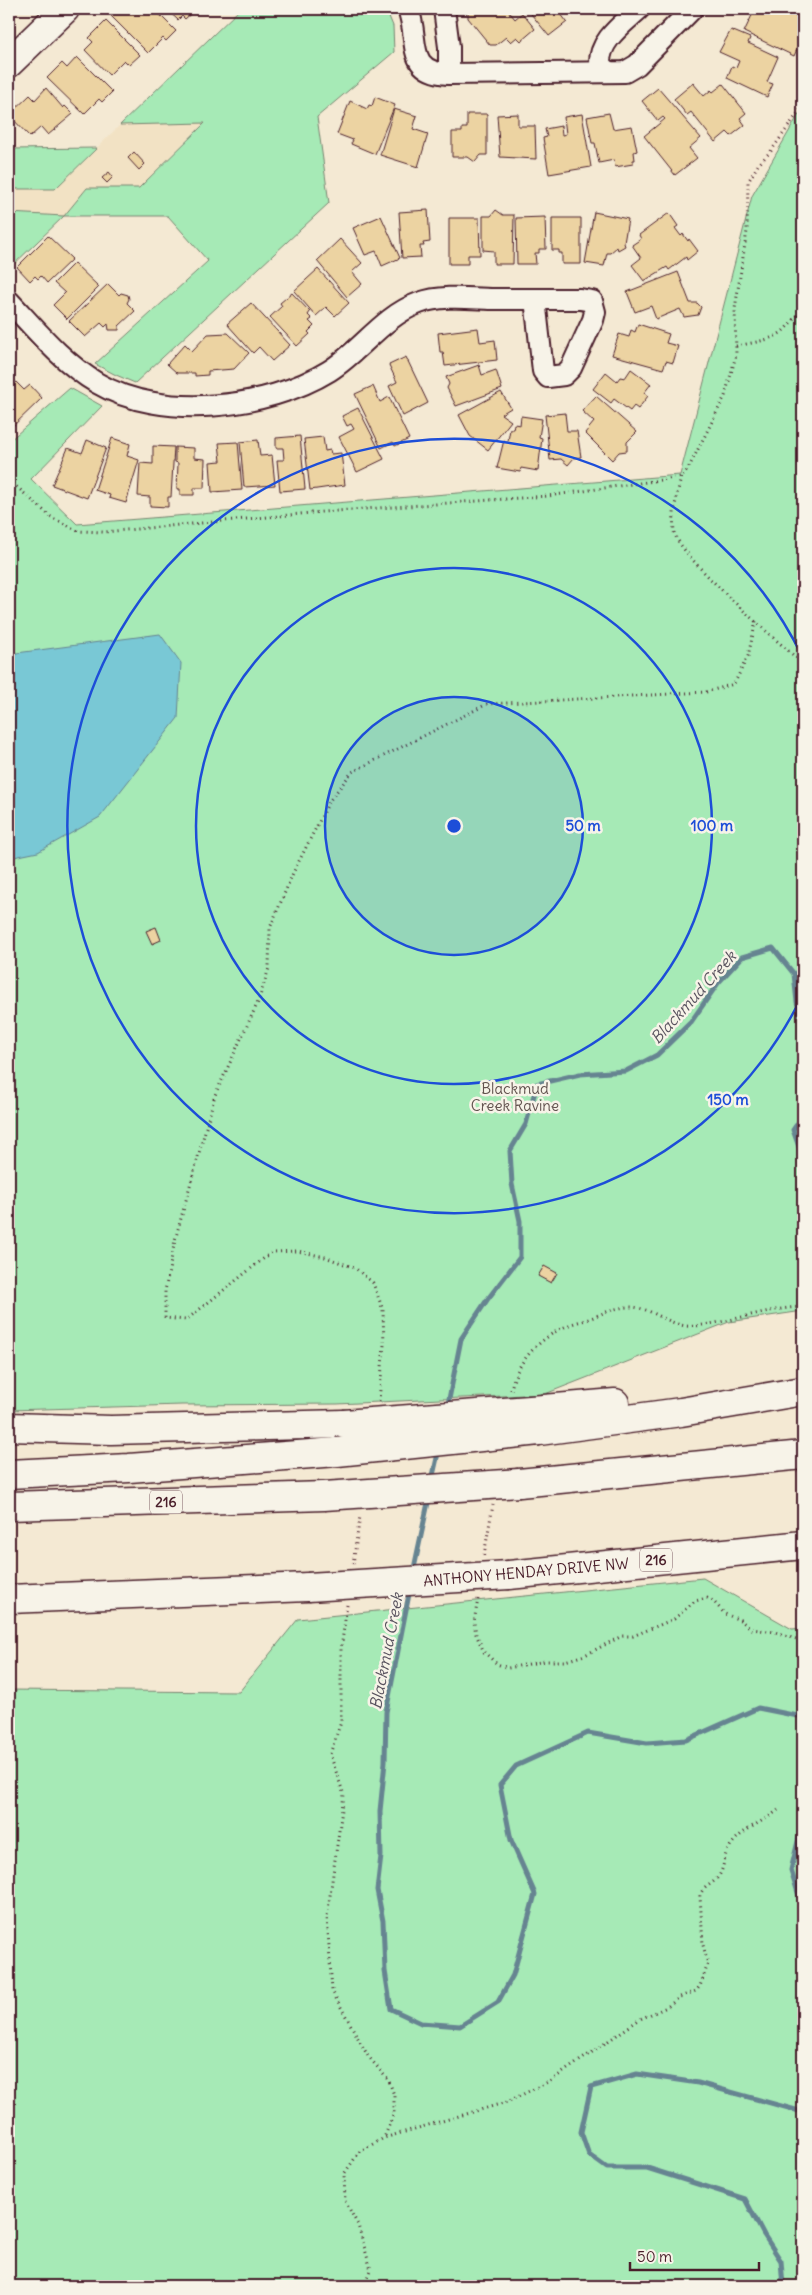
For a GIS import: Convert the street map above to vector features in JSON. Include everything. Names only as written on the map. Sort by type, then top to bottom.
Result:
[{"type":"main road","points":[[9,63],[55,13]]},
{"type":"main road","points":[[9,1474],[129,1468],[337,1452],[669,1399],[803,1384]]},
{"type":"main road","points":[[9,1427],[111,1430],[541,1420],[681,1412],[803,1391]]},
{"type":"main road","name":"216","points":[[9,1506],[324,1496],[519,1483],[803,1455]]},
{"type":"main road","name":"ANTHONY HENDAY DRIVE NW","points":[[17,1600],[308,1587],[509,1575],[803,1545]]},
{"type":"street","points":[[408,9],[414,28],[416,53],[420,65],[429,71],[449,74],[624,72],[637,65],[692,9]]},
{"type":"street","points":[[444,9],[449,74]]},
{"type":"street","points":[[607,72],[600,65],[599,56],[602,47],[639,9]]},
{"type":"street","points":[[9,301],[65,359],[99,384],[142,400],[188,406],[249,401],[309,382],[346,360],[400,313],[422,302],[453,298],[535,299]]},
{"type":"path","points":[[799,660],[691,558],[674,532],[676,496],[682,477],[693,461],[725,396],[736,355],[735,309],[747,231],[748,182],[758,165],[771,151],[803,106]]},
{"type":"path","points":[[736,346],[757,342],[781,333],[803,308]]},
{"type":"path","points":[[9,480],[51,517],[78,531],[104,532],[322,512],[548,496],[682,477]]},
{"type":"path","points":[[379,1404],[384,1345],[382,1310],[374,1283],[355,1268],[325,1257],[298,1251],[272,1252],[186,1320],[165,1318],[165,1290],[175,1240],[215,1095],[258,1002],[269,968],[270,928],[292,873],[330,800],[352,772],[487,704],[706,692],[734,684],[748,656],[756,621]]},
{"type":"path","points":[[352,1567],[361,1511]]},
{"type":"path","points":[[347,1604],[341,1649],[341,1722],[330,1754],[344,1796],[327,1917],[332,1991],[368,2056],[389,2081],[394,2095],[394,2113],[384,2138]]},
{"type":"path","points":[[365,2286],[371,2270],[358,2225],[345,2201],[344,2174],[360,2150],[384,2138],[507,2102],[552,2080],[640,2019],[667,2007],[680,1997],[696,1992],[708,1964],[702,1937],[700,1896],[702,1890],[719,1876],[728,1849],[733,1843],[744,1832],[768,1819],[778,1810]]},
{"type":"shaded area","points":[[205,122],[139,188],[87,188],[64,216],[9,213],[9,189],[55,189],[120,125]]},
{"type":"green space","points":[[240,9],[386,9],[393,26],[394,52],[317,117],[329,203],[135,383],[95,364],[208,261],[168,216],[64,216],[87,188],[139,188],[205,123],[120,125]]},
{"type":"green space","name":"Blackmud Creek Ravine","points":[[803,107],[803,1311],[729,1322],[545,1394],[337,1404],[182,1405],[9,1410],[9,441],[70,388],[102,406],[31,479],[77,524],[680,475],[752,196]]},
{"type":"green space","points":[[97,148],[55,189],[9,189],[9,149]]},
{"type":"green space","points":[[9,213],[64,216],[9,269]]},
{"type":"green space","points":[[703,1578],[792,1629],[803,1628],[803,2286],[9,2286],[9,1690],[239,1692],[298,1619]]},
{"type":"water","points":[[160,634],[181,663],[178,718],[100,817],[38,852],[9,858],[9,654]]},
{"type":"building","points":[[119,9],[154,9],[176,31],[166,41],[163,38],[148,53],[111,16]]},
{"type":"building","points":[[166,9],[196,9],[185,19],[182,16],[178,20]]},
{"type":"building","points":[[472,9],[507,9],[515,19],[522,13],[535,29],[521,41],[517,37],[511,42],[506,37],[496,45],[490,45],[468,18],[468,12]]},
{"type":"building","points":[[527,9],[557,9],[567,22],[549,36]]},
{"type":"building","points":[[755,9],[803,9],[803,45],[799,45],[794,56],[744,32]]},
{"type":"building","points":[[106,21],[140,55],[129,65],[124,60],[109,75],[85,50],[93,42],[89,38]]},
{"type":"building","points":[[731,30],[750,38],[748,43],[778,57],[767,82],[773,84],[767,97],[727,78],[732,66],[736,68],[739,61],[719,52]]},
{"type":"building","points":[[77,57],[112,92],[102,102],[99,99],[84,114],[47,78],[62,63],[67,68]]},
{"type":"building","points":[[693,83],[704,96],[723,84],[746,113],[740,118],[745,125],[731,136],[727,132],[715,142],[691,112],[687,115],[674,99]]},
{"type":"building","points":[[46,88],[63,108],[65,106],[73,114],[48,135],[41,127],[30,137],[9,115],[30,95],[35,100]]},
{"type":"building","points":[[658,88],[701,138],[689,148],[697,158],[675,175],[644,136],[665,119],[663,117],[658,121],[642,101]]},
{"type":"building","points":[[375,97],[395,105],[375,154],[351,144],[353,140],[337,134],[350,101],[367,109],[369,105],[372,106]]},
{"type":"building","points":[[394,109],[417,116],[413,129],[428,134],[418,167],[380,155]]},
{"type":"building","points":[[609,113],[613,129],[632,126],[637,151],[634,152],[635,160],[633,160],[633,164],[615,167],[614,160],[599,163],[595,143],[592,143],[587,117]]},
{"type":"building","points":[[467,114],[487,114],[487,155],[481,155],[475,162],[468,157],[452,157],[452,132],[462,132],[462,128],[467,128]]},
{"type":"building","points":[[518,114],[518,126],[535,126],[536,159],[500,157],[497,115]]},
{"type":"building","points":[[582,114],[591,167],[549,174],[543,138],[547,137],[545,129],[561,126],[562,135],[566,134],[564,117]]},
{"type":"building","points":[[134,152],[145,164],[139,170],[128,158]]},
{"type":"building","points":[[109,172],[113,177],[107,183],[102,178]]},
{"type":"building","points":[[428,210],[430,242],[423,243],[424,246],[420,246],[421,257],[402,258],[399,212]]},
{"type":"building","points":[[496,210],[503,215],[514,215],[513,264],[494,264],[494,251],[483,250],[483,216],[491,216]]},
{"type":"building","points":[[594,212],[628,219],[625,246],[618,250],[617,247],[610,253],[607,253],[604,266],[585,263]]},
{"type":"building","points":[[669,213],[678,226],[675,228],[681,236],[683,234],[688,241],[689,239],[698,251],[687,260],[686,257],[669,270],[667,267],[644,281],[632,265],[641,258],[632,245],[641,239],[639,235]]},
{"type":"building","points":[[381,216],[400,258],[382,266],[376,251],[365,255],[353,228]]},
{"type":"building","points":[[545,217],[546,249],[539,249],[539,253],[535,253],[536,264],[517,264],[516,218]]},
{"type":"building","points":[[449,218],[479,218],[480,255],[468,255],[468,264],[449,264]]},
{"type":"building","points":[[552,218],[581,218],[581,264],[562,264],[562,253],[559,253],[559,250],[552,250]]},
{"type":"building","points":[[48,236],[72,259],[47,283],[41,276],[38,279],[35,276],[30,281],[17,267]]},
{"type":"building","points":[[340,239],[362,263],[352,272],[362,284],[347,297],[317,261]]},
{"type":"building","points":[[74,263],[99,287],[67,319],[53,305],[65,293],[54,283]]},
{"type":"building","points":[[318,269],[349,303],[335,316],[326,307],[316,316],[294,291]]},
{"type":"building","points":[[678,272],[690,303],[697,303],[701,307],[698,315],[684,317],[680,309],[656,319],[651,306],[635,312],[627,292]]},
{"type":"building","points":[[108,284],[119,295],[121,293],[128,295],[127,303],[135,311],[119,326],[119,330],[109,330],[108,324],[105,327],[101,323],[85,337],[69,321]]},
{"type":"building","points":[[292,293],[310,312],[308,315],[312,319],[309,321],[314,326],[308,332],[310,334],[297,346],[270,317],[282,306],[280,303]]},
{"type":"building","points":[[251,303],[290,345],[272,361],[259,347],[253,353],[227,324]]},
{"type":"building","points":[[638,324],[669,334],[666,343],[678,346],[673,363],[666,361],[663,369],[612,355],[619,334],[629,337],[631,330],[635,332]]},
{"type":"building","points":[[478,328],[480,342],[495,340],[497,360],[445,366],[443,352],[440,352],[438,333]]},
{"type":"building","points":[[228,333],[249,353],[234,369],[208,371],[208,375],[195,376],[195,373],[177,373],[167,364],[185,344],[192,351],[208,334]]},
{"type":"building","points":[[406,357],[428,403],[403,416],[389,386],[397,382],[389,365]]},
{"type":"building","points":[[479,365],[482,375],[496,370],[502,389],[456,406],[447,388],[449,384],[446,377]]},
{"type":"building","points":[[631,369],[651,384],[644,393],[648,396],[638,409],[634,406],[630,411],[614,399],[611,403],[593,389],[606,372],[617,381],[620,377],[625,378]]},
{"type":"building","points":[[15,381],[24,390],[30,385],[42,398],[11,428],[9,426],[9,387]]},
{"type":"building","points":[[373,386],[380,402],[389,397],[409,439],[395,446],[393,442],[381,448],[355,394]]},
{"type":"building","points":[[501,392],[511,408],[501,414],[511,421],[488,450],[470,436],[459,415]]},
{"type":"building","points":[[596,396],[637,432],[627,442],[627,451],[619,452],[612,460],[585,433],[594,422],[582,411]]},
{"type":"building","points":[[358,408],[384,459],[357,472],[339,437],[354,429],[351,424],[347,426],[342,416]]},
{"type":"building","points":[[565,413],[567,431],[577,431],[581,457],[574,458],[568,465],[561,459],[550,460],[545,415]]},
{"type":"building","points":[[521,416],[542,419],[539,437],[542,438],[538,471],[521,468],[520,472],[497,468],[504,440],[508,441],[510,429],[513,429],[514,424],[520,425]]},
{"type":"building","points":[[300,436],[305,489],[280,491],[277,460],[284,460],[283,448],[276,448],[276,438]]},
{"type":"building","points":[[323,437],[325,451],[330,450],[331,454],[341,453],[345,485],[310,490],[304,439]]},
{"type":"building","points":[[112,438],[130,444],[127,456],[139,460],[126,503],[109,498],[110,495],[95,490]]},
{"type":"building","points":[[87,440],[106,448],[87,498],[52,485],[68,448],[82,453]]},
{"type":"building","points":[[258,440],[260,456],[272,455],[275,485],[244,487],[240,442]]},
{"type":"building","points":[[238,442],[242,490],[212,492],[210,462],[221,461],[219,443]]},
{"type":"building","points":[[153,446],[174,447],[171,497],[168,497],[168,507],[150,506],[150,497],[138,496],[140,463],[153,464]]},
{"type":"building","points":[[175,447],[194,448],[194,458],[205,459],[204,488],[194,488],[194,495],[180,495],[180,489],[177,489],[178,463],[175,462]]},
{"type":"building","points":[[156,927],[161,940],[152,944],[146,931]]},
{"type":"building","points":[[544,1266],[557,1273],[551,1283],[538,1276]]},
{"type":"waterway","name":"Blackmud Creek","points":[[447,1409],[461,1339],[487,1300],[520,1257],[520,1221],[512,1184],[510,1151],[526,1124],[537,1084],[580,1074],[626,1071],[657,1055],[691,1022],[718,983],[742,957],[773,948],[794,974],[797,1002],[803,1024]]},
{"type":"waterway","name":"Blackmud Creek","points":[[803,1116],[793,1130],[803,1158]]},
{"type":"waterway","name":"Blackmud Creek","points":[[432,1480],[439,1449]]},
{"type":"waterway","name":"Blackmud Creek","points":[[413,1573],[429,1498]]},
{"type":"waterway","name":"Blackmud Creek","points":[[410,1589],[386,1712],[385,1762],[380,1811],[381,1856],[377,1890],[383,1921],[385,1971],[391,2009],[421,2023],[460,2026],[498,2002],[513,1975],[535,1894],[511,1840],[500,1785],[516,1766],[588,1733],[647,1743],[686,1740],[758,1708],[803,1717]]},
{"type":"waterway","name":"Blackmud Creek","points":[[803,1831],[799,1837],[791,1870],[803,1909]]},
{"type":"waterway","name":"Blackmud Creek","points":[[783,2286],[781,2261],[764,2235],[745,2199],[647,2168],[607,2168],[589,2155],[581,2132],[591,2087],[637,2074],[698,2083],[803,2112]]}]
